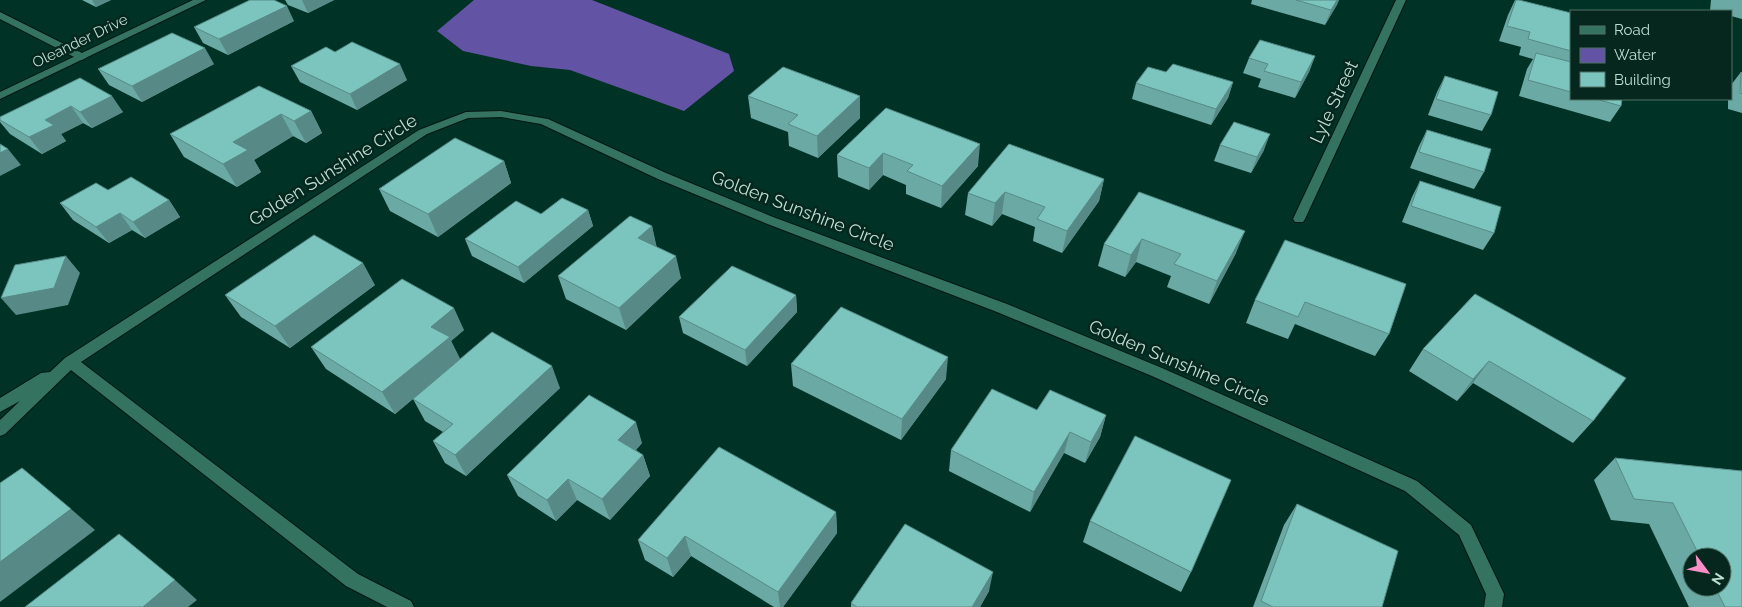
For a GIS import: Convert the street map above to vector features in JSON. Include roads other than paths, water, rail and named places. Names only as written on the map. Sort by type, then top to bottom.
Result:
[{"type":"street","name":"Oleander Drive","points":[[0,96],[201,0]]},
{"type":"street","name":"Lyle Street","points":[[1299,219],[1401,0]]},
{"type":"street","points":[[0,15],[82,57]]},
{"type":"street","name":"Golden Sunshine Circle","points":[[0,406],[423,132],[466,115],[501,114],[544,121],[662,176],[760,216],[1002,308],[1157,372],[1411,486],[1465,530],[1496,594],[1493,607]]},
{"type":"street","points":[[70,362],[352,580],[405,607]]},
{"type":"street","name":"Golden Sunshine Circle","points":[[0,430],[70,362]]},
{"type":"water","points":[[474,0],[592,0],[729,54],[734,71],[684,111],[570,70],[531,66],[463,51],[437,31]]}]
